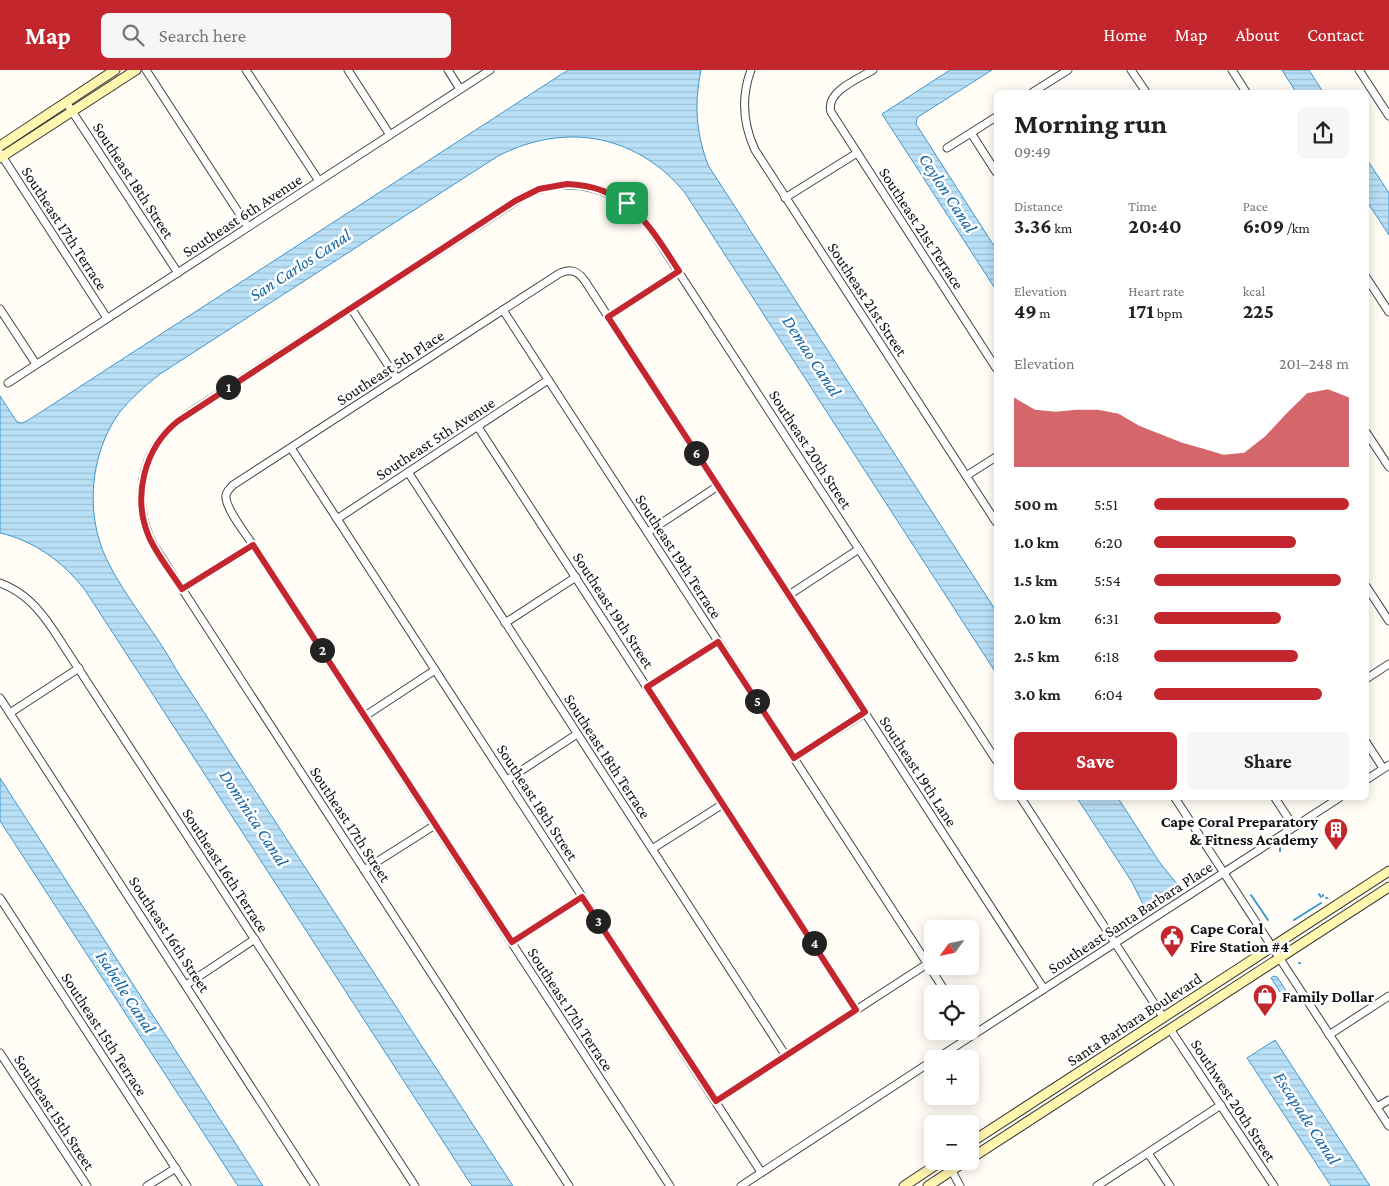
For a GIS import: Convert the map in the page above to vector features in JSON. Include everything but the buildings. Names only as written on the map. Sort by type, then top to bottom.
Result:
[{"type":"main road","points":[[0,146],[115,70]]},
{"type":"main road","points":[[1,156],[136,70]]},
{"type":"main road","name":"Santa Barbara Boulevard","points":[[979,1137],[1389,871]]},
{"type":"main road","name":"Santa Barbara Boulevard","points":[[979,1153],[1389,887]]},
{"type":"main road","points":[[979,1144],[1014,1121],[1029,1105]]},
{"type":"main road","points":[[904,1186],[928,1170]]},
{"type":"main road","points":[[928,1186],[948,1170]]},
{"type":"street","points":[[146,70],[248,227]]},
{"type":"street","points":[[246,70],[319,181]]},
{"type":"street","points":[[348,70],[390,135]]},
{"type":"street","points":[[448,70],[460,90]]},
{"type":"street","name":"Southeast 6th Avenue","points":[[8,383],[490,70]]},
{"type":"street","name":"Southeast 21st Street","points":[[751,70],[747,82],[744,110],[751,141],[760,159],[994,519]]},
{"type":"street","name":"Southeast 21st Terrace","points":[[873,70],[836,93],[830,102],[833,116],[994,365]]},
{"type":"street","points":[[1043,90],[1068,70]]},
{"type":"street","points":[[1131,70],[1145,90]]},
{"type":"street","points":[[1232,70],[1245,90]]},
{"type":"street","points":[[1359,70],[1389,116]]},
{"type":"street","name":"Southeast 18th Street","points":[[66,102],[178,273]]},
{"type":"street","points":[[947,148],[994,117]]},
{"type":"street","points":[[971,133],[994,169]]},
{"type":"street","points":[[785,198],[857,153]]},
{"type":"street","name":"Southeast 17th Terrace","points":[[1,156],[107,318]]},
{"type":"street","name":"Southeast 20th Street","points":[[351,308],[524,196],[547,187],[577,185],[594,188],[612,194],[634,209],[650,228],[679,271],[994,757]]},
{"type":"street","name":"Southeast 5th Place","points":[[227,492],[233,485],[560,273],[571,270]]},
{"type":"street","name":"Southeast 19th Lane","points":[[571,270],[576,271],[582,276],[1044,988]]},
{"type":"street","points":[[608,317],[679,271]]},
{"type":"street","points":[[1369,282],[1389,312]]},
{"type":"street","points":[[351,308],[397,379]]},
{"type":"street","name":"Southeast 17th Street","points":[[351,308],[178,421],[161,438],[146,467],[142,482],[141,497],[144,523],[153,544],[569,1186]]},
{"type":"street","points":[[0,309],[36,364]]},
{"type":"street","name":"Southeast 19th Terrace","points":[[503,310],[924,959]]},
{"type":"street","name":"Southeast 5th Avenue","points":[[336,519],[548,380]]},
{"type":"street","name":"Southeast 19th Street","points":[[478,427],[856,1010]]},
{"type":"street","points":[[1369,437],[1389,467]]},
{"type":"street","name":"Southeast 18th Street","points":[[291,448],[762,1172]]},
{"type":"street","points":[[966,476],[994,458]]},
{"type":"street","name":"Southeast 18th Terrace","points":[[408,472],[786,1056]]},
{"type":"street","points":[[648,532],[718,486]]},
{"type":"street","name":"Southeast 17th Terrace","points":[[227,492],[227,504],[253,545],[670,1186]]},
{"type":"street","points":[[182,589],[253,545]]},
{"type":"street","points":[[788,595],[859,549]]},
{"type":"street","points":[[505,623],[576,577]]},
{"type":"street","name":"Southeast 16th Terrace","points":[[0,583],[22,594],[38,608],[415,1186]]},
{"type":"street","points":[[1369,591],[1389,621]]},
{"type":"street","points":[[647,687],[718,642]]},
{"type":"street","points":[[1369,677],[1389,664]]},
{"type":"street","points":[[10,713],[78,668]]},
{"type":"street","points":[[365,716],[436,670]]},
{"type":"street","name":"Southeast 16th Street","points":[[0,698],[315,1186]]},
{"type":"street","points":[[794,758],[865,712]]},
{"type":"street","points":[[507,780],[577,734]]},
{"type":"street","points":[[1369,746],[1386,767],[1369,778]]},
{"type":"street","points":[[1022,800],[1116,942],[1163,1018]]},
{"type":"street","points":[[1176,800],[1389,1126]]},
{"type":"street","points":[[1276,800],[1294,827]]},
{"type":"street","name":"Southeast Santa Barbara Place","points":[[979,1028],[1336,800]]},
{"type":"street","points":[[652,849],[723,804]]},
{"type":"street","points":[[364,870],[435,825]]},
{"type":"street","points":[[512,942],[582,897]]},
{"type":"street","name":"Southeast 15th Terrace","points":[[0,898],[187,1186]]},
{"type":"street","points":[[186,985],[255,939]]},
{"type":"street","points":[[716,1101],[924,966]]},
{"type":"street","points":[[1329,1034],[1389,996]]},
{"type":"street","name":"Southwest 20th Street","points":[[1170,1029],[1274,1186]]},
{"type":"street","name":"Southeast Santa Barbara Place","points":[[948,1050],[961,1040]]},
{"type":"street","name":"Southeast 15th Street","points":[[0,1052],[87,1186]]},
{"type":"street","name":"Southeast Santa Barbara Place","points":[[741,1186],[924,1067]]},
{"type":"street","points":[[1377,1108],[1389,1100]]},
{"type":"street","points":[[1097,1186],[1221,1105]]},
{"type":"street","points":[[1148,1153],[1170,1186]]},
{"type":"street","points":[[147,1186],[176,1168]]},
{"type":"street","points":[[954,1170],[960,1186]]},
{"type":"water","points":[[568,70],[701,70],[697,95],[697,118],[708,165],[994,608],[994,670],[685,193],[669,175],[647,159],[627,148],[606,141],[563,137],[541,140],[498,156],[160,374],[133,397],[119,413],[109,429],[97,465],[93,503],[99,541],[106,558],[122,587],[513,1186],[472,1186],[85,590],[67,570],[47,554],[25,541],[0,533],[0,396],[17,422],[27,421]]},
{"type":"water","name":"Ceylon Canal","points":[[950,70],[992,70],[921,115],[917,118],[916,124],[994,246],[994,287],[882,114]]},
{"type":"water","points":[[1282,70],[1309,70],[1322,90],[1295,90]]},
{"type":"water","points":[[1369,163],[1389,193],[1389,235],[1369,205]]},
{"type":"water","name":"Isabelle Canal","points":[[0,778],[263,1186],[238,1186],[0,821]]},
{"type":"water","points":[[1078,800],[1119,800],[1160,863],[1182,890],[1147,912],[1132,882]]},
{"type":"water","points":[[1277,977],[1291,1000],[1286,1001],[1271,978]]},
{"type":"water","name":"Escapade Canal","points":[[1275,1040],[1370,1186],[1331,1186],[1247,1058]]},
{"type":"waterway","points":[[1251,895],[1268,920]]},
{"type":"waterway","points":[[1294,920],[1321,903]]},
{"type":"place","name":"Cape Coral Preparatory & Fitness Academy","points":[[1336,851]]},
{"type":"place","name":"Cape Coral Fire Station #4","points":[[1172,958]]},
{"type":"place","name":"Family Dollar","points":[[1265,1017]]},
{"type":"route","points":[[567,184],[587,186],[601,190],[627,203],[646,221],[679,271],[608,317],[865,712],[794,758],[718,642],[647,687],[856,1010],[716,1101],[582,897],[512,942],[253,545],[182,589],[153,544],[144,523],[142,509],[142,482],[150,457],[161,438],[184,416],[507,206],[539,189],[567,184]]},
{"type":"water label","name":"San Carlos Canal","points":[[300,265]]},
{"type":"water label","name":"Demao Canal","points":[[812,356]]},
{"type":"water label","name":"Dominica Canal","points":[[254,818]]}]
